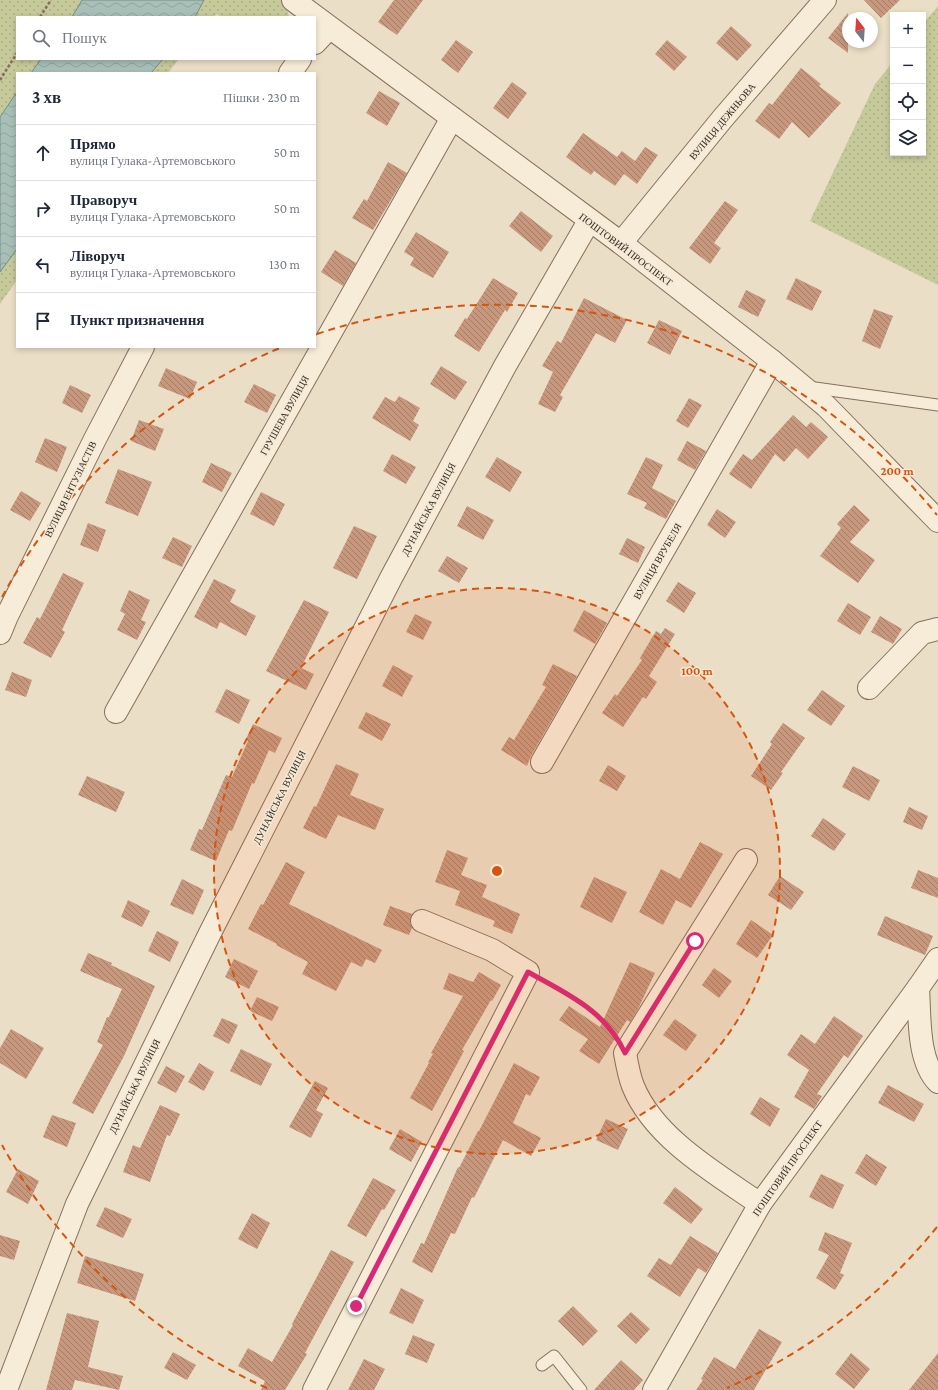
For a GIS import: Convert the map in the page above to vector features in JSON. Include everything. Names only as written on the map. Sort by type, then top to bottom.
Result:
[{"type":"street","name":"ПОШТОВИЙ ПРОСПЕКТ","points":[[293,0],[306,16]]},
{"type":"street","name":"ВУЛИЦЯ ДЕЖНЬОВА","points":[[621,243],[723,118],[825,0]]},
{"type":"street","name":"ПОШТОВИЙ ПРОСПЕКТ","points":[[322,35],[452,118],[589,221],[621,243],[772,361],[826,406],[937,518]]},
{"type":"street","points":[[291,72],[299,60]]},
{"type":"street","name":"ГРУШЕВА ВУЛИЦЯ","points":[[116,712],[452,118]]},
{"type":"street","name":"ДУНАЙСЬКА ВУЛИЦЯ","points":[[6,1390],[77,1204],[207,938],[391,578],[505,366],[589,221]]},
{"type":"street","name":"ВУЛИЦЯ ЕНТУЗІАСТІВ","points":[[0,633],[95,439],[142,348]]},
{"type":"street","name":"ВУЛИЦЯ ВРУБЕЛЯ","points":[[542,762],[772,361]]},
{"type":"street","points":[[869,688],[922,633],[938,629]]},
{"type":"street","points":[[746,860],[625,1053],[632,1085],[643,1106],[663,1131],[701,1163],[760,1204]]},
{"type":"street","points":[[314,1390],[528,972],[492,950],[422,921]]},
{"type":"street","name":"ПОШТОВИЙ ПРОСПЕКТ","points":[[654,1390],[760,1204],[938,959]]},
{"type":"street","points":[[918,988],[920,1032],[924,1055],[932,1076],[938,1082]]},
{"type":"lane","points":[[802,386],[938,405]]},
{"type":"lane","points":[[542,1365],[554,1356],[581,1390]]},
{"type":"path","points":[[41,16],[50,0]]},
{"type":"path","points":[[0,80],[16,55]]},
{"type":"path","points":[[528,972],[577,999],[606,1023],[619,1041],[625,1053]]},
{"type":"green space","points":[[0,0],[82,0],[73,16],[16,16],[16,60],[40,60],[32,72],[16,72],[16,93],[0,117]]},
{"type":"green space","points":[[204,0],[282,0],[286,3],[289,16],[220,16],[217,14],[214,16],[196,16]]},
{"type":"green space","points":[[938,6],[938,285],[810,221],[875,84],[890,66],[890,156],[926,156],[926,20]]},
{"type":"green space","points":[[162,60],[178,60],[169,72],[152,72]]},
{"type":"green space","points":[[16,250],[16,281],[0,304],[0,272]]},
{"type":"water","points":[[82,0],[204,0],[196,16],[73,16]]},
{"type":"water","points":[[40,60],[162,60],[152,72],[32,72]]},
{"type":"water","points":[[16,93],[16,250],[0,272],[0,117]]},
{"type":"building","points":[[394,0],[423,0],[397,35],[378,22]]},
{"type":"building","points":[[864,0],[900,0],[881,18],[878,15],[878,12],[875,12]]},
{"type":"building","points":[[842,20],[842,48],[848,48],[848,53],[828,38]]},
{"type":"building","points":[[731,26],[752,45],[737,61],[716,43]]},
{"type":"building","points":[[456,40],[473,52],[458,73],[441,60]]},
{"type":"building","points":[[667,40],[687,57],[674,71],[655,54]]},
{"type":"building","points":[[801,68],[821,84],[819,86],[841,103],[809,138],[792,122],[779,139],[755,121],[769,103],[772,105]]},
{"type":"building","points":[[512,82],[527,93],[508,119],[493,108]]},
{"type":"building","points":[[379,91],[400,103],[387,126],[366,113]]},
{"type":"building","points":[[583,133],[617,157],[622,151],[635,161],[645,147],[658,155],[637,184],[624,174],[615,186],[594,171],[591,175],[566,157]]},
{"type":"building","points":[[388,162],[407,173],[373,230],[352,218],[364,199],[367,201]]},
{"type":"building","points":[[725,201],[738,210],[714,243],[721,248],[710,264],[689,248]]},
{"type":"building","points":[[521,211],[553,236],[541,252],[509,226]]},
{"type":"building","points":[[416,232],[449,252],[433,278],[410,265],[414,258],[404,252]]},
{"type":"building","points":[[335,250],[356,263],[343,286],[321,272]]},
{"type":"building","points":[[493,278],[518,293],[507,312],[505,310],[479,352],[454,336],[465,318],[467,319]]},
{"type":"building","points":[[796,278],[822,291],[812,311],[786,299]]},
{"type":"building","points":[[746,290],[766,300],[758,317],[738,307]]},
{"type":"building","points":[[584,298],[627,320],[615,343],[596,333],[560,395],[563,397],[555,412],[538,404],[553,372],[542,366],[557,341],[561,343]]},
{"type":"building","points":[[874,309],[893,316],[880,349],[862,341]]},
{"type":"building","points":[[659,320],[682,331],[670,355],[647,343]]},
{"type":"building","points":[[441,366],[467,382],[455,400],[430,384]]},
{"type":"building","points":[[166,368],[197,382],[190,399],[158,386]]},
{"type":"building","points":[[254,384],[276,395],[267,413],[244,402]]},
{"type":"building","points":[[70,385],[91,395],[82,413],[62,403]]},
{"type":"building","points":[[399,396],[420,408],[413,421],[419,425],[410,441],[372,418],[385,397],[395,402]]},
{"type":"building","points":[[689,398],[702,405],[688,428],[676,421]]},
{"type":"building","points":[[793,415],[806,427],[811,422],[828,437],[808,459],[796,448],[784,462],[775,454],[751,489],[729,474],[743,454],[752,460]]},
{"type":"building","points":[[139,420],[164,429],[155,451],[131,441]]},
{"type":"building","points":[[45,438],[67,447],[57,472],[35,462]]},
{"type":"building","points":[[687,441],[706,451],[695,470],[677,460]]},
{"type":"building","points":[[392,454],[416,467],[406,484],[383,471]]},
{"type":"building","points":[[497,457],[522,472],[510,492],[485,477]]},
{"type":"building","points":[[646,457],[663,465],[652,488],[676,501],[666,519],[644,508],[647,503],[627,494]]},
{"type":"building","points":[[211,463],[232,473],[222,492],[202,482]]},
{"type":"building","points":[[118,469],[152,482],[138,516],[105,503]]},
{"type":"building","points":[[21,491],[41,503],[30,521],[10,510]]},
{"type":"building","points":[[261,492],[285,504],[274,526],[250,514]]},
{"type":"building","points":[[854,505],[870,520],[850,542],[875,560],[858,583],[820,556],[841,528],[837,524]]},
{"type":"building","points":[[467,506],[494,520],[483,540],[457,526]]},
{"type":"building","points":[[717,509],[736,522],[725,538],[707,525]]},
{"type":"building","points":[[88,523],[106,530],[98,552],[80,545]]},
{"type":"building","points":[[354,526],[377,536],[357,579],[333,568]]},
{"type":"building","points":[[173,537],[192,546],[182,567],[162,558]]},
{"type":"building","points":[[627,538],[645,547],[638,563],[619,554]]},
{"type":"building","points":[[447,556],[468,568],[459,583],[438,571]]},
{"type":"building","points":[[63,573],[84,583],[62,630],[65,632],[51,658],[23,643],[37,617],[40,619]]},
{"type":"building","points":[[214,579],[236,590],[230,602],[256,616],[246,636],[220,622],[217,629],[194,617]]},
{"type":"building","points":[[678,582],[696,593],[684,613],[666,601]]},
{"type":"building","points":[[129,590],[150,600],[141,620],[146,622],[137,640],[117,630],[125,614],[120,611]]},
{"type":"building","points":[[304,600],[329,612],[301,668],[314,674],[306,690],[266,671]]},
{"type":"building","points":[[848,603],[871,617],[860,635],[837,621]]},
{"type":"building","points":[[584,610],[607,623],[595,644],[573,631]]},
{"type":"building","points":[[415,614],[432,622],[423,640],[406,632]]},
{"type":"building","points":[[880,616],[902,629],[893,644],[871,632]]},
{"type":"building","points":[[665,628],[675,634],[649,676],[657,682],[646,699],[643,697],[623,727],[602,713],[615,694],[617,696],[642,660],[640,658],[656,631],[661,634]]},
{"type":"building","points":[[553,664],[577,676],[531,756],[527,766],[501,750],[509,737],[514,740],[546,687],[542,685]]},
{"type":"building","points":[[393,665],[413,676],[402,697],[382,686]]},
{"type":"building","points":[[12,672],[32,680],[26,697],[5,690]]},
{"type":"building","points":[[226,689],[250,700],[239,724],[215,712]]},
{"type":"building","points":[[822,690],[845,706],[831,726],[807,710]]},
{"type":"building","points":[[366,712],[391,724],[382,741],[358,728]]},
{"type":"building","points":[[783,723],[805,738],[781,772],[783,773],[771,790],[751,776],[772,744],[770,742]]},
{"type":"building","points":[[253,724],[282,738],[275,753],[269,750],[254,784],[252,783],[232,831],[229,830],[216,861],[190,850],[199,829],[202,830],[226,775],[232,777],[248,741],[246,739]]},
{"type":"building","points":[[336,764],[359,774],[350,795],[384,809],[375,830],[338,815],[326,839],[303,828],[314,806],[316,807]]},
{"type":"building","points":[[608,765],[626,776],[617,791],[599,781]]},
{"type":"building","points":[[853,766],[880,780],[869,801],[842,787]]},
{"type":"building","points":[[87,776],[125,792],[116,812],[78,795]]},
{"type":"building","points":[[909,807],[928,816],[922,830],[903,822]]},
{"type":"building","points":[[823,818],[846,834],[834,851],[811,836]]},
{"type":"building","points":[[700,842],[723,854],[691,908],[676,900],[663,925],[639,912],[661,869],[680,879]]},
{"type":"building","points":[[447,850],[468,858],[461,875],[487,885],[482,897],[520,914],[512,934],[493,926],[495,921],[455,905],[460,891],[435,882]]},
{"type":"building","points":[[286,862],[305,872],[289,904],[382,950],[375,963],[366,959],[362,967],[351,962],[336,991],[302,974],[308,962],[248,929],[261,904],[263,905]]},
{"type":"building","points":[[918,870],[938,878],[938,898],[911,888]]},
{"type":"building","points":[[780,876],[804,892],[791,910],[768,895]]},
{"type":"building","points":[[594,877],[627,892],[612,923],[580,907]]},
{"type":"building","points":[[182,879],[204,890],[193,915],[170,905]]},
{"type":"building","points":[[128,900],[150,911],[142,927],[121,917]]},
{"type":"building","points":[[390,906],[412,914],[410,922],[412,928],[409,935],[383,925]]},
{"type":"building","points":[[885,916],[933,936],[925,955],[877,935]]},
{"type":"building","points":[[751,920],[773,935],[757,958],[736,944]]},
{"type":"building","points":[[157,931],[179,942],[170,962],[148,951]]},
{"type":"building","points":[[88,953],[112,963],[111,965],[155,986],[124,1056],[93,1114],[72,1103],[103,1045],[97,1042],[107,1017],[109,1017],[122,989],[80,971]]},
{"type":"building","points":[[234,959],[258,971],[249,989],[225,977]]},
{"type":"building","points":[[630,962],[655,973],[638,1009],[630,1022],[627,1020],[599,1064],[579,1051],[588,1039],[559,1020],[569,1006],[600,1027]]},
{"type":"building","points":[[714,968],[732,981],[719,998],[702,985]]},
{"type":"building","points":[[479,972],[501,985],[462,1050],[464,1051],[432,1111],[410,1098],[429,1063],[428,1062],[433,1054],[431,1053],[463,996],[443,989],[449,973],[473,982]]},
{"type":"building","points":[[257,997],[279,1007],[272,1021],[250,1011]]},
{"type":"building","points":[[834,1016],[863,1036],[848,1058],[844,1055],[817,1094],[822,1096],[814,1109],[794,1097],[809,1070],[787,1055],[801,1034],[815,1044]]},
{"type":"building","points":[[222,1018],[238,1025],[229,1044],[213,1036]]},
{"type":"building","points":[[675,1019],[697,1035],[686,1051],[663,1035]]},
{"type":"building","points":[[11,1029],[44,1048],[26,1079],[0,1063],[0,1048]]},
{"type":"building","points":[[241,1049],[272,1064],[261,1086],[230,1071]]},
{"type":"building","points":[[199,1063],[214,1072],[204,1091],[188,1082]]},
{"type":"building","points":[[514,1063],[540,1077],[530,1096],[526,1094],[513,1123],[541,1138],[531,1156],[503,1140],[474,1198],[472,1197],[455,1234],[451,1233],[432,1273],[412,1262],[421,1243],[424,1244],[458,1167],[459,1168],[479,1131]]},
{"type":"building","points":[[166,1066],[185,1076],[176,1093],[157,1083]]},
{"type":"building","points":[[315,1081],[328,1088],[316,1110],[323,1114],[311,1138],[289,1127]]},
{"type":"building","points":[[888,1085],[924,1104],[914,1122],[878,1103]]},
{"type":"building","points":[[760,1097],[780,1109],[770,1127],[750,1114]]},
{"type":"building","points":[[160,1105],[180,1114],[170,1136],[167,1135],[150,1182],[123,1172],[133,1145],[140,1148]]},
{"type":"building","points":[[52,1115],[76,1123],[67,1147],[43,1137]]},
{"type":"building","points":[[606,1119],[628,1129],[618,1150],[596,1140]]},
{"type":"building","points":[[400,1129],[422,1142],[411,1162],[389,1149]]},
{"type":"building","points":[[866,1154],[887,1167],[876,1186],[855,1173]]},
{"type":"building","points":[[18,1169],[39,1181],[28,1204],[6,1192]]},
{"type":"building","points":[[821,1174],[844,1185],[833,1209],[809,1197]]},
{"type":"building","points":[[373,1178],[396,1190],[384,1210],[382,1209],[366,1237],[347,1226]]},
{"type":"building","points":[[675,1187],[703,1209],[691,1224],[663,1203]]},
{"type":"building","points":[[105,1207],[132,1219],[123,1238],[96,1226]]},
{"type":"building","points":[[252,1213],[270,1223],[257,1249],[238,1239]]},
{"type":"building","points":[[825,1232],[852,1243],[840,1273],[844,1275],[835,1290],[816,1278],[829,1255],[818,1250]]},
{"type":"building","points":[[0,1235],[20,1241],[14,1260],[0,1256]]},
{"type":"building","points":[[690,1236],[718,1253],[706,1273],[698,1268],[680,1297],[647,1276],[659,1258],[671,1265]]},
{"type":"building","points":[[331,1250],[354,1262],[305,1353],[307,1354],[285,1390],[261,1390],[265,1381],[238,1366],[248,1348],[272,1362],[293,1325],[292,1324]]},
{"type":"building","points":[[85,1256],[144,1274],[135,1301],[77,1283]]},
{"type":"building","points":[[401,1288],[424,1300],[413,1324],[389,1313]]},
{"type":"building","points":[[573,1306],[598,1331],[583,1346],[558,1321]]},
{"type":"building","points":[[631,1312],[650,1329],[636,1344],[617,1326]]},
{"type":"building","points":[[67,1313],[99,1321],[88,1367],[123,1376],[119,1390],[75,1380],[72,1390],[46,1390]]},
{"type":"building","points":[[759,1329],[782,1342],[754,1390],[696,1390],[703,1380],[701,1379],[714,1357],[735,1369]]},
{"type":"building","points":[[413,1335],[435,1344],[427,1363],[405,1354]]},
{"type":"building","points":[[173,1352],[196,1365],[187,1380],[164,1368]]},
{"type":"building","points":[[851,1353],[870,1369],[854,1389],[835,1374]]},
{"type":"building","points":[[938,1353],[938,1390],[909,1390]]},
{"type":"building","points":[[364,1359],[385,1369],[374,1390],[348,1390]]},
{"type":"building","points":[[621,1360],[643,1380],[634,1390],[594,1390]]},
{"type":"route","points":[[356,1306],[528,972],[577,999],[606,1023],[619,1041],[625,1053],[695,941]]}]
